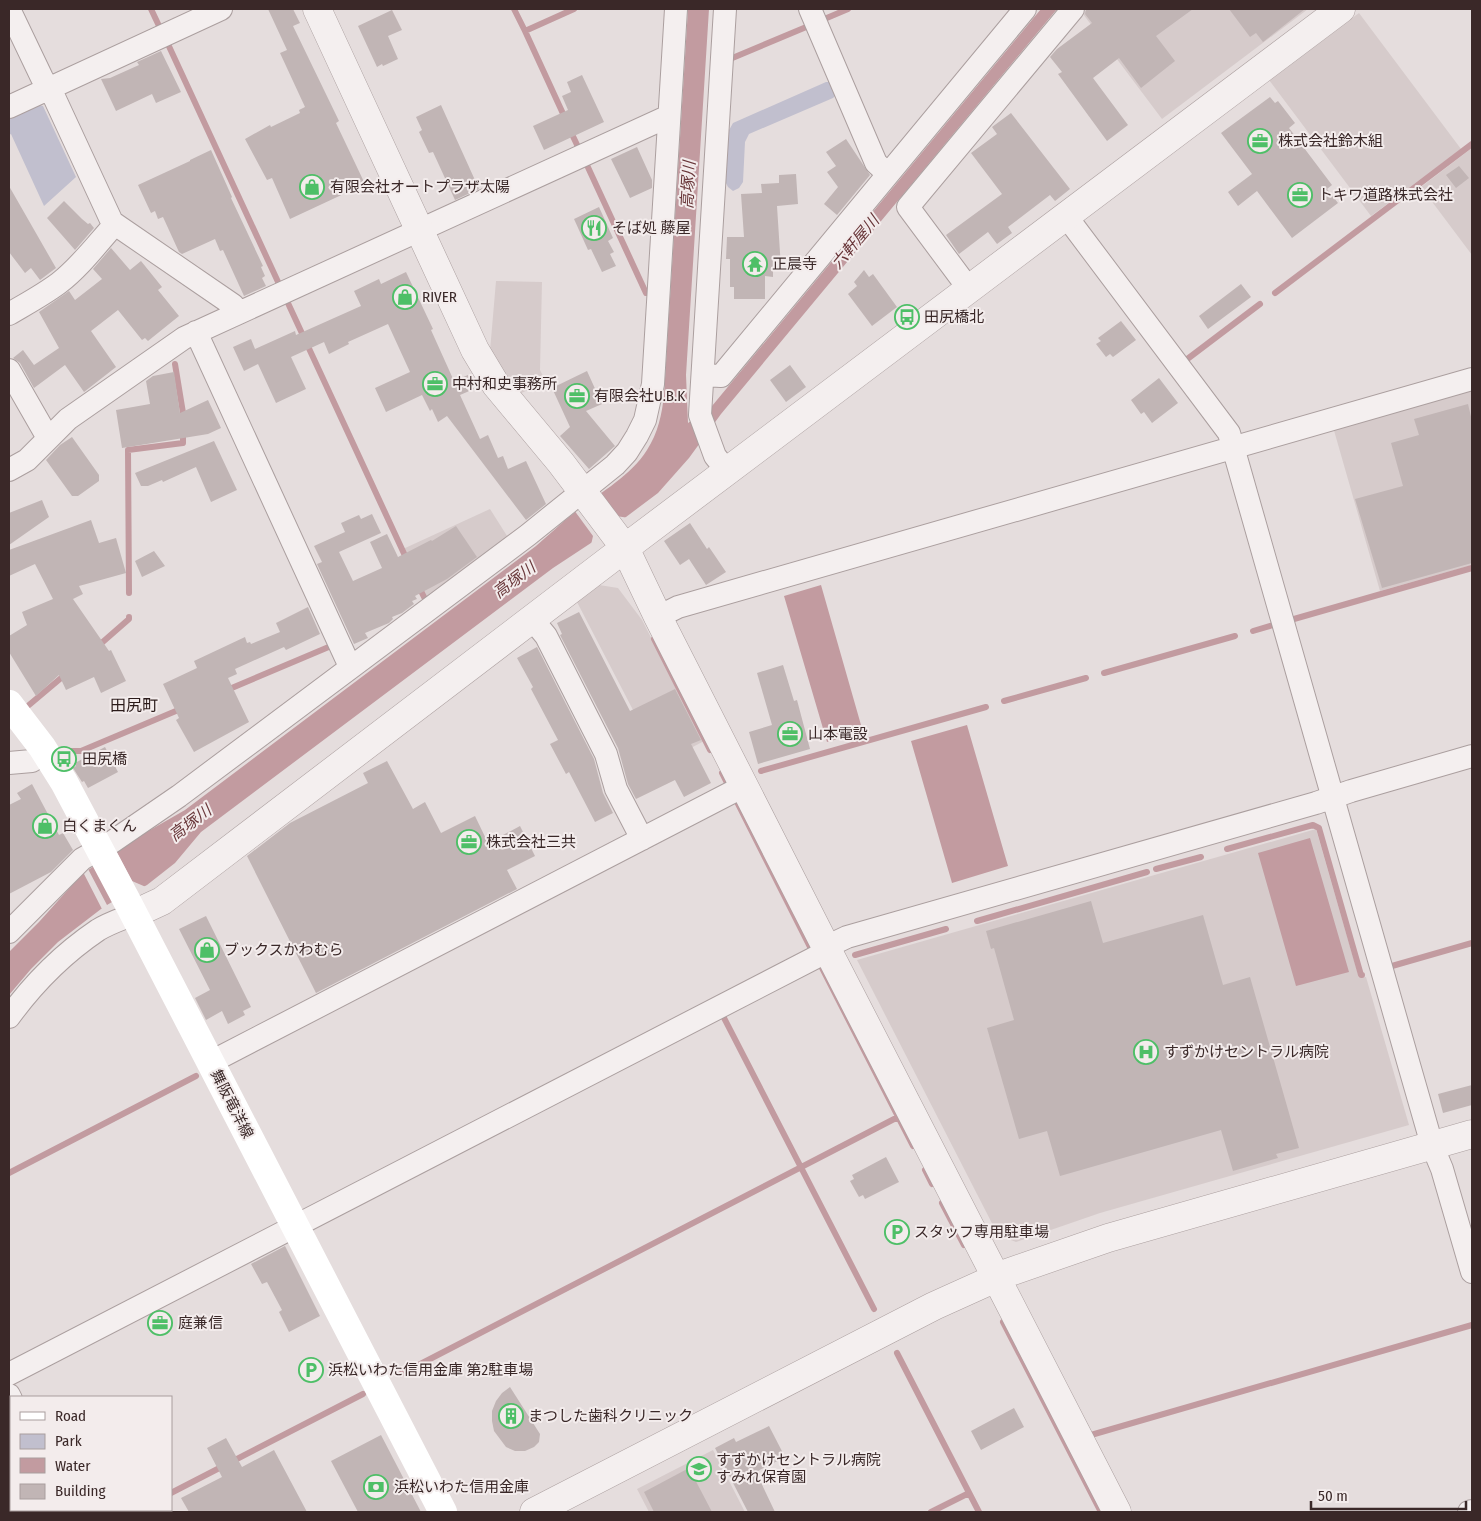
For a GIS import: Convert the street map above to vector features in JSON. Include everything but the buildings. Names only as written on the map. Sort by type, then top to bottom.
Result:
[{"type":"main road","name":"舞阪竜洋線","points":[[9,704],[45,752],[64,782],[131,907],[443,1512]]},
{"type":"street","points":[[10,9],[42,78],[55,99],[112,222],[233,305],[237,313]]},
{"type":"street","points":[[9,107],[221,9]]},
{"type":"street","points":[[317,9],[475,350],[492,379],[584,493],[619,541],[1117,1512]]},
{"type":"street","points":[[9,932],[80,861],[102,853],[179,796],[584,493],[627,452],[645,420],[653,384],[676,9]]},
{"type":"street","points":[[725,9],[700,415],[715,456],[727,471]]},
{"type":"street","points":[[810,9],[876,163],[888,174]]},
{"type":"street","points":[[703,375],[720,376],[1025,9]]},
{"type":"street","points":[[969,288],[908,207],[1073,9]]},
{"type":"street","points":[[9,1017],[41,979],[68,953],[131,907],[162,900],[532,619],[619,541],[727,471],[1341,9]]},
{"type":"street","points":[[9,470],[27,460],[68,419],[184,338],[669,116]]},
{"type":"street","points":[[1066,216],[1229,433],[1432,1146],[1442,1169],[1472,1272]]},
{"type":"street","points":[[9,314],[59,283],[72,272],[115,224]]},
{"type":"street","points":[[196,332],[346,658],[352,666]]},
{"type":"street","points":[[9,370],[48,438]]},
{"type":"street","points":[[658,616],[678,607],[1472,380]]},
{"type":"street","points":[[532,619],[546,636],[606,754],[616,789],[642,839]]},
{"type":"street","points":[[9,763],[32,761],[45,752]]},
{"type":"street","points":[[9,1374],[847,937],[1307,806],[1472,756]]},
{"type":"street","points":[[211,1062],[744,786]]},
{"type":"street","points":[[534,1512],[934,1306],[996,1278],[1057,1254],[1108,1238],[1472,1134]]},
{"type":"shaded area","points":[[1087,9],[1308,9],[1162,119],[1083,14]]},
{"type":"shaded area","points":[[1359,13],[1461,149],[1371,216],[1269,80]]},
{"type":"shaded area","points":[[1472,148],[1472,255],[1421,187]]},
{"type":"shaded area","points":[[496,281],[542,282],[540,370],[546,382],[519,394],[490,351]]},
{"type":"shaded area","points":[[1472,388],[1472,565],[1380,591],[1333,427]]},
{"type":"shaded area","points":[[490,509],[509,539],[427,600],[403,549]]},
{"type":"shaded area","points":[[599,585],[618,588],[642,620],[704,741],[661,764],[577,602]]},
{"type":"shaded area","name":"すずかけセントラル病院","points":[[1316,829],[1359,978],[1366,977],[1409,1125],[1100,1213],[1016,1242],[998,1235],[857,960]]},
{"type":"shaded area","name":"すずかけセントラル病院 すみれ保育園","points":[[713,1450],[745,1512],[649,1512],[637,1489]]},
{"type":"green space","points":[[826,82],[833,82],[838,93],[833,98],[749,134],[745,142],[743,182],[739,188],[733,191],[728,187],[725,181],[728,132],[733,123]]},
{"type":"green space","points":[[39,105],[43,106],[76,177],[44,206],[11,134],[9,135],[9,119]]},
{"type":"water","points":[[688,9],[709,9],[686,375],[688,423],[712,406],[1041,9],[1057,9],[721,414],[689,458],[658,493],[594,541],[553,568],[201,832],[175,863],[147,885],[101,909],[58,942],[9,995],[9,952],[82,874],[138,837],[185,810],[536,546],[569,517],[623,477],[647,450],[659,423],[664,395]]},
{"type":"water","points":[[821,585],[863,732],[827,742],[784,596]]},
{"type":"water","points":[[967,725],[1008,866],[952,883],[911,741]]},
{"type":"water","points":[[1310,838],[1349,972],[1296,986],[1258,853]]},
{"type":"pier","points":[[598,492],[616,516],[629,518],[591,545],[593,536],[574,510]]},
{"type":"pier","points":[[115,849],[132,881],[146,887],[103,911],[83,872],[88,869],[107,905],[112,902]]},
{"type":"waterway","points":[[151,9],[160,28]]},
{"type":"waterway","points":[[514,9],[525,31],[574,9]]},
{"type":"waterway","points":[[822,20],[848,9]]},
{"type":"waterway","points":[[730,59],[811,25]]},
{"type":"waterway","points":[[525,31],[565,118]]},
{"type":"waterway","points":[[167,42],[279,284]]},
{"type":"waterway","points":[[570,130],[579,149]]},
{"type":"waterway","points":[[1275,293],[1472,144]]},
{"type":"waterway","points":[[586,163],[646,293]]},
{"type":"waterway","points":[[287,301],[407,560]]},
{"type":"waterway","points":[[1186,360],[1260,304]]},
{"type":"waterway","points":[[175,364],[184,419]]},
{"type":"waterway","points":[[129,593],[128,450],[183,443],[183,432]]},
{"type":"waterway","points":[[1294,619],[1472,568]]},
{"type":"waterway","points":[[418,585],[426,601]]},
{"type":"waterway","points":[[97,647],[129,617]]},
{"type":"waterway","points":[[1253,631],[1273,625]]},
{"type":"waterway","points":[[1104,673],[1235,636]]},
{"type":"waterway","points":[[654,639],[710,750]]},
{"type":"waterway","points":[[227,690],[331,646]]},
{"type":"waterway","points":[[29,705],[67,673]]},
{"type":"waterway","points":[[1004,701],[1086,678]]},
{"type":"waterway","points":[[761,771],[986,707]]},
{"type":"waterway","points":[[63,751],[81,751],[183,708]]},
{"type":"waterway","points":[[722,773],[729,787]]},
{"type":"waterway","points":[[735,798],[810,947]]},
{"type":"waterway","points":[[1227,849],[1313,825],[1319,828],[1362,975]]},
{"type":"waterway","points":[[1156,869],[1201,857]]},
{"type":"waterway","points":[[977,921],[1147,872]]},
{"type":"waterway","points":[[855,955],[946,929]]},
{"type":"waterway","points":[[1392,966],[1472,943]]},
{"type":"waterway","points":[[822,968],[913,1146]]},
{"type":"waterway","points":[[723,1016],[874,1309]]},
{"type":"waterway","points":[[9,1173],[196,1076]]},
{"type":"waterway","points":[[401,1374],[898,1117]]},
{"type":"waterway","points":[[925,1170],[932,1184]]},
{"type":"waterway","points":[[942,1203],[964,1245]]},
{"type":"waterway","points":[[1003,1322],[1101,1512]]},
{"type":"waterway","points":[[1091,1435],[1472,1325]]},
{"type":"waterway","points":[[897,1353],[979,1512]]},
{"type":"waterway","points":[[172,1492],[363,1394]]},
{"type":"waterway","points":[[931,1512],[969,1493]]},
{"type":"place","name":"株式会社鈴木組","points":[[1260,141]]},
{"type":"place","name":"有限会社オートプラザ太陽","points":[[312,187]]},
{"type":"place","name":"トキワ道路株式会社","points":[[1300,195]]},
{"type":"place","name":"そば処 藤屋","points":[[594,228]]},
{"type":"place","name":"正晨寺","points":[[755,264]]},
{"type":"place","name":"RIVER","points":[[405,297]]},
{"type":"place","name":"田尻橋北","points":[[907,317]]},
{"type":"place","name":"中村和史事務所","points":[[435,384]]},
{"type":"place","name":"有限会社U.B.K","points":[[577,396]]},
{"type":"place","name":"山本電設","points":[[790,734]]},
{"type":"place","name":"田尻橋","points":[[64,759]]},
{"type":"place","name":"白くまくん","points":[[45,826]]},
{"type":"place","name":"株式会社三共","points":[[469,842]]},
{"type":"place","name":"ブックスかわむら","points":[[207,950]]},
{"type":"place","name":"すずかけセントラル病院","points":[[1146,1052]]},
{"type":"place","name":"スタッフ専用駐車場","points":[[897,1232]]},
{"type":"place","name":"庭兼信","points":[[160,1323]]},
{"type":"place","name":"浜松いわた信用金庫 第2駐車場","points":[[311,1370]]},
{"type":"place","name":"まつした歯科クリニック","points":[[511,1416]]},
{"type":"place","name":"すずかけセントラル病院 すみれ保育園","points":[[699,1469]]},
{"type":"place","name":"浜松いわた信用金庫","points":[[376,1487]]},
{"type":"district","name":"田尻町","points":[[134,705]]},
{"type":"water label","name":"高塚川","points":[[688,185]]},
{"type":"water label","name":"六軒屋川","points":[[855,242]]},
{"type":"water label","name":"高塚川","points":[[514,580]]},
{"type":"water label","name":"高塚川","points":[[190,823]]}]
